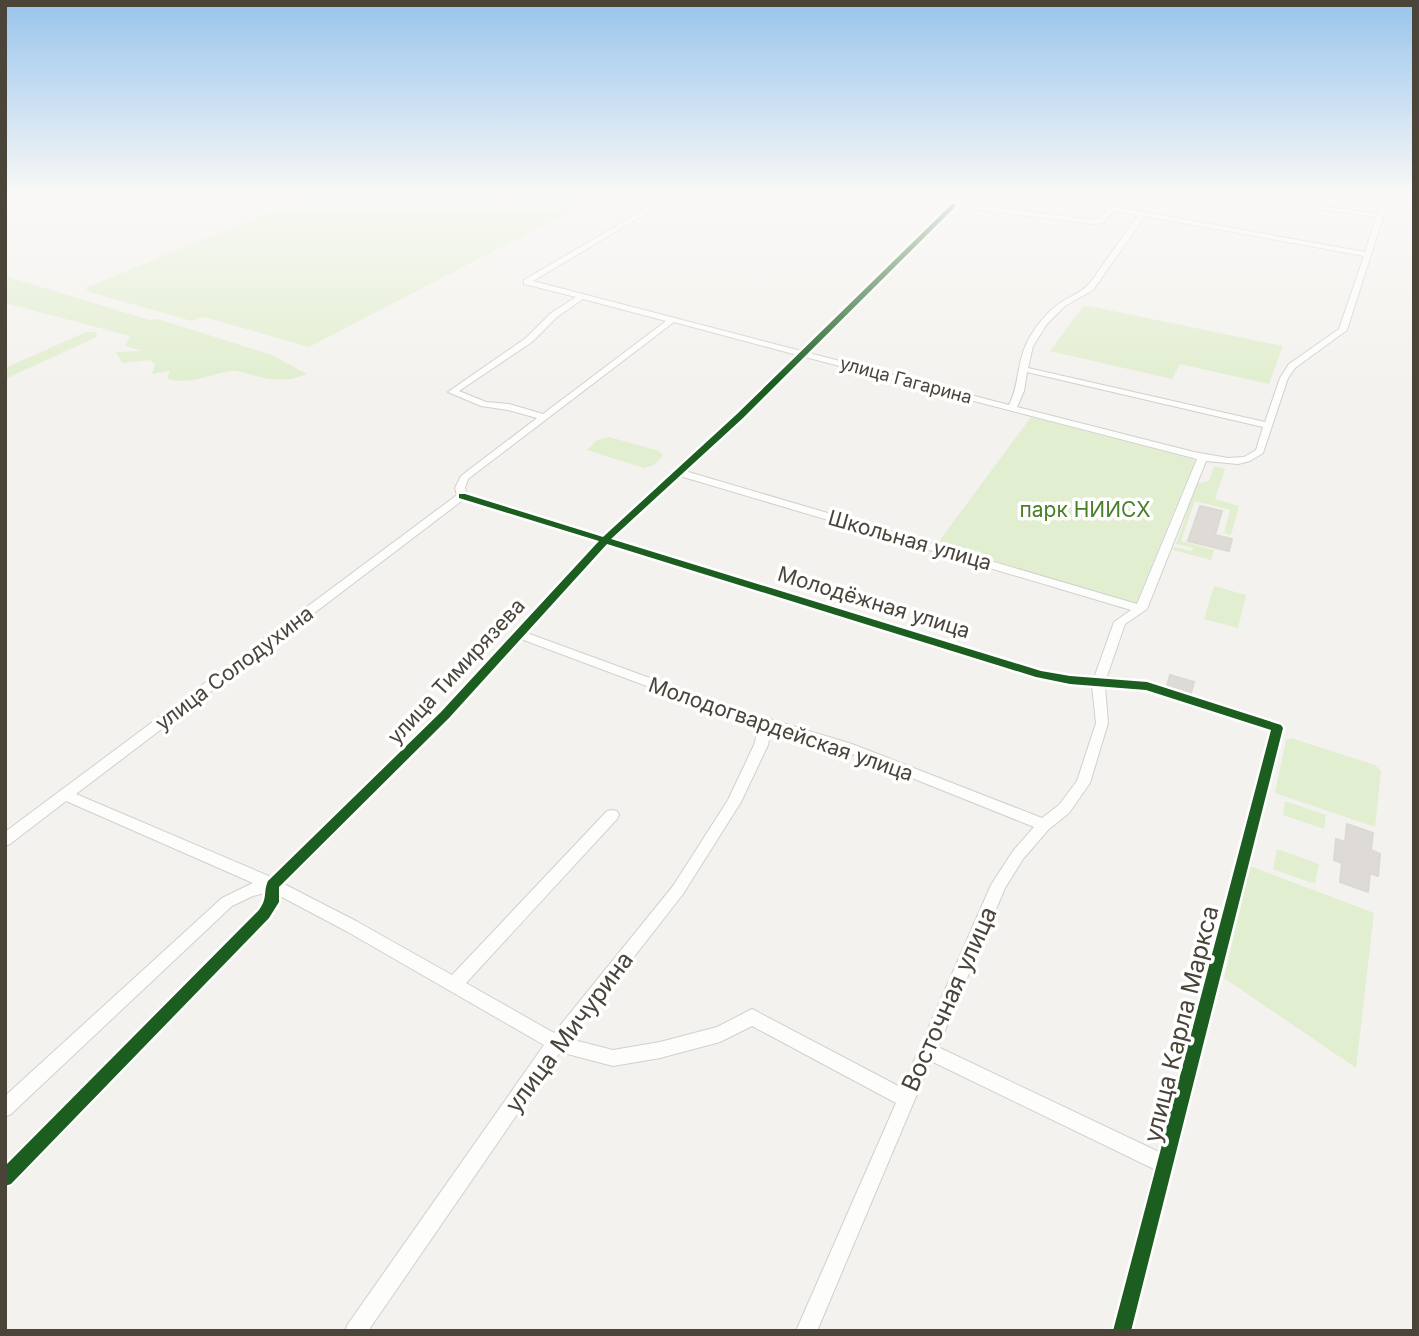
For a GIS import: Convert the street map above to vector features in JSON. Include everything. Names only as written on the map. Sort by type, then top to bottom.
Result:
[{"type":"street","name":"улица Гагарина","points":[[569,257],[527,282],[1203,457]]},
{"type":"street","name":"улица Тимирязева","points":[[5,1178],[264,914],[272,902],[274,885],[445,715],[607,538],[804,353],[901,257]]},
{"type":"street","points":[[1012,408],[1020,396],[1019,382],[1032,338],[1060,307],[1080,298],[1093,286],[1111,257]]},
{"type":"street","points":[[1098,683],[1119,622],[1141,609],[1203,457],[1231,460],[1255,456],[1284,378],[1292,366],[1343,330],[1367,257]]},
{"type":"street","points":[[544,417],[509,407],[484,404],[452,393],[529,340],[554,314],[581,297]]},
{"type":"street","points":[[462,496],[460,488],[464,478],[672,320]]},
{"type":"street","points":[[1023,369],[1268,425]]},
{"type":"street","name":"Школьная улица","points":[[677,472],[1141,609]]},
{"type":"street","name":"Молодёжная улица","points":[[462,496],[607,538],[1040,674],[1098,683],[1147,686],[1277,727]]},
{"type":"street","name":"улица Солодухина","points":[[5,840],[462,496]]},
{"type":"street","name":"Молодогвардейская улица","points":[[518,634],[615,672],[847,747],[1044,825]]},
{"type":"street","name":"Восточная улица","points":[[806,1331],[999,885],[1018,855],[1044,825],[1075,796],[1088,772],[1102,723],[1098,683]]},
{"type":"street","name":"улица Мичурина","points":[[355,1331],[556,1043],[678,890],[734,802],[761,745],[766,723]]},
{"type":"street","name":"улица Карла Маркса","points":[[1122,1331],[1277,727]]},
{"type":"street","points":[[65,796],[274,885],[556,1043],[613,1058],[660,1050],[720,1034],[752,1017],[905,1099]]},
{"type":"street","points":[[454,985],[612,815]]},
{"type":"street","points":[[5,1108],[227,902],[250,890],[274,885]]},
{"type":"street","points":[[926,1050],[1166,1165]]},
{"type":"green space","points":[[160,257],[481,257],[309,347],[204,317],[192,321],[89,292],[85,288]]},
{"type":"green space","points":[[5,276],[150,320],[158,319],[272,355],[307,374],[278,380],[234,371],[193,380],[167,379],[170,371],[152,374],[155,365],[151,360],[122,363],[116,352],[142,351],[125,346],[130,336],[5,303]]},
{"type":"green space","points":[[1084,305],[1283,346],[1269,384],[1180,364],[1172,379],[1050,351]]},
{"type":"green space","points":[[86,332],[96,332],[97,337],[5,379],[5,368]]},
{"type":"green space","name":"парк НИИСХ","points":[[1031,417],[1195,460],[1136,603],[937,544]]},
{"type":"green space","points":[[609,437],[659,451],[663,456],[654,465],[644,468],[587,450],[597,440]]},
{"type":"green space","points":[[1214,466],[1225,469],[1215,499],[1239,506],[1231,535],[1224,533],[1230,510],[1195,501],[1181,541],[1214,550],[1211,560],[1173,550],[1174,547],[1192,551],[1193,548],[1176,544],[1197,484],[1209,481]]},
{"type":"green space","points":[[1214,586],[1246,595],[1238,628],[1204,619]]},
{"type":"green space","points":[[1291,738],[1375,765],[1381,771],[1375,827],[1275,793],[1286,740]]},
{"type":"green space","points":[[1285,801],[1326,815],[1324,829],[1283,815]]},
{"type":"green space","points":[[1277,849],[1319,864],[1315,884],[1273,869]]},
{"type":"green space","points":[[1250,866],[1374,913],[1356,1068],[1224,978]]},
{"type":"building","points":[[1200,506],[1222,511],[1215,535],[1232,539],[1229,551],[1188,541]]},
{"type":"building","points":[[1170,675],[1194,682],[1191,693],[1167,686]]},
{"type":"building","points":[[1347,824],[1373,833],[1371,850],[1380,854],[1378,876],[1370,873],[1368,892],[1340,882],[1342,863],[1334,860],[1336,839],[1345,842]]},
{"type":"cycle path","points":[[5,1178],[264,914],[272,902],[273,885],[445,715],[607,538],[740,416],[901,257]]},
{"type":"cycle path","points":[[462,496],[1040,674],[1070,680],[1147,686],[1277,728],[1122,1331]]}]
